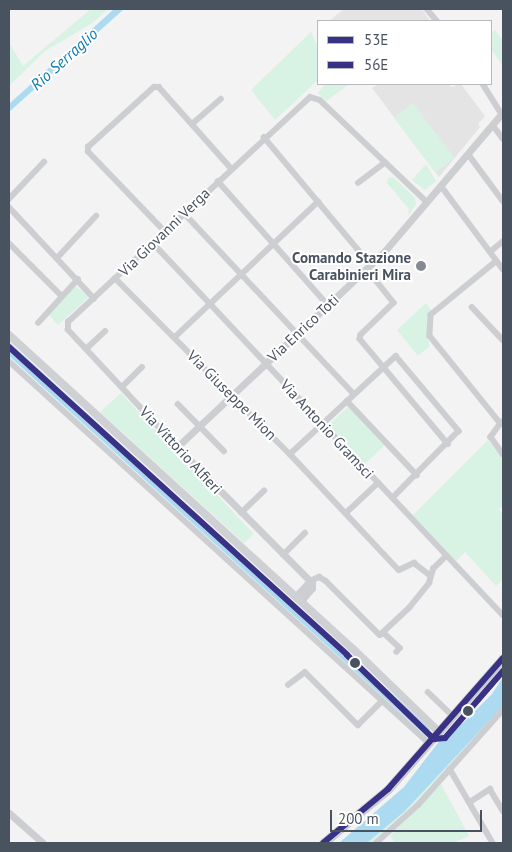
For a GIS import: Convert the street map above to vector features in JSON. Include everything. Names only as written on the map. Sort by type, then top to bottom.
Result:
[{"type":"main road","points":[[9,334],[298,598],[438,733]]},
{"type":"main road","points":[[323,843],[381,796],[503,658]]},
{"type":"street","points":[[427,9],[436,20]]},
{"type":"street","name":"Via Enrico Toti","points":[[178,447],[369,267],[442,187],[502,113],[484,85]]},
{"type":"street","points":[[165,232],[87,149],[154,87],[159,87],[231,168]]},
{"type":"street","name":"Via Giovanni Verga","points":[[67,328],[68,322],[307,98],[314,97],[385,163]]},
{"type":"street","name":"Via Enrico Toti","points":[[494,98],[503,106]]},
{"type":"street","points":[[192,124],[221,99]]},
{"type":"street","points":[[493,126],[503,139]]},
{"type":"street","points":[[264,138],[318,202],[369,267],[394,303],[360,337],[448,444]]},
{"type":"street","points":[[469,155],[503,201]]},
{"type":"street","points":[[9,199],[44,162]]},
{"type":"street","points":[[358,183],[385,163],[427,202]]},
{"type":"street","points":[[218,181],[328,305]]},
{"type":"street","points":[[442,187],[503,270]]},
{"type":"street","points":[[175,337],[318,202]]},
{"type":"street","points":[[9,207],[58,257],[94,298]]},
{"type":"street","points":[[184,213],[354,394]]},
{"type":"street","points":[[58,257],[96,216]]},
{"type":"street","points":[[490,252],[503,241]]},
{"type":"street","points":[[9,243],[61,295]]},
{"type":"street","name":"Via Antonio Gramsci","points":[[153,243],[503,615]]},
{"type":"street","points":[[497,261],[434,312],[430,319],[433,343],[502,422],[491,437],[503,454]]},
{"type":"street","name":"Via Giuseppe Mion","points":[[115,278],[233,395],[399,570],[414,563],[430,575]]},
{"type":"street","points":[[38,323],[61,295],[78,279]]},
{"type":"street","points":[[472,307],[503,340]]},
{"type":"street","name":"Via Vittorio Alfieri","points":[[67,328],[283,556],[310,581],[315,577],[324,580],[377,635],[384,633]]},
{"type":"street","points":[[86,349],[105,331]]},
{"type":"street","points":[[290,454],[396,356],[459,430],[448,444],[392,498]]},
{"type":"street","points":[[9,361],[429,742]]},
{"type":"street","points":[[122,386],[142,367]]},
{"type":"street","points":[[347,401],[417,475]]},
{"type":"street","points":[[178,404],[224,451]]},
{"type":"street","points":[[346,513],[378,483]]},
{"type":"street","points":[[241,513],[264,491]]},
{"type":"street","points":[[283,556],[306,533]]},
{"type":"street","points":[[396,652],[400,648],[384,633],[428,584],[430,575],[446,556]]},
{"type":"street","points":[[298,598],[310,581]]},
{"type":"street","points":[[288,685],[305,672],[358,725],[382,701]]},
{"type":"street","points":[[428,692],[452,714]]},
{"type":"street","points":[[376,843],[412,812],[503,710]]},
{"type":"street","points":[[450,769],[493,843]]},
{"type":"street","points":[[470,802],[490,789],[503,811]]},
{"type":"street","points":[[9,812],[43,843]]},
{"type":"shaded area","points":[[344,9],[422,9],[429,20],[330,20]]},
{"type":"shaded area","points":[[377,85],[450,85],[451,87],[462,85],[485,116],[478,124],[480,127],[439,177],[372,88]]},
{"type":"green space","points":[[91,9],[108,9],[94,22],[45,51],[9,86],[9,42],[23,66]]},
{"type":"green space","points":[[495,30],[503,41],[503,66],[492,50],[492,32]]},
{"type":"green space","points":[[311,32],[317,45],[317,81],[275,120],[251,90]]},
{"type":"green space","points":[[324,85],[347,85],[326,101],[318,93]]},
{"type":"green space","points":[[413,103],[455,158],[435,173],[394,117]]},
{"type":"green space","points":[[426,164],[436,181],[425,190],[412,180]]},
{"type":"green space","points":[[393,177],[415,198],[416,204],[408,216],[409,209],[387,183],[388,178]]},
{"type":"green space","points":[[74,285],[89,297],[58,325],[49,315]]},
{"type":"green space","points":[[426,303],[432,311],[428,315],[427,337],[430,346],[418,356],[397,330]]},
{"type":"green space","points":[[121,393],[254,534],[244,543],[100,412]]},
{"type":"green space","points":[[348,407],[384,446],[365,463],[329,425]]},
{"type":"green space","points":[[488,440],[503,458],[503,505],[499,509],[503,515],[503,579],[496,586],[465,552],[456,561],[413,515]]},
{"type":"green space","points":[[503,706],[426,794],[373,843],[367,843],[405,811]]},
{"type":"green space","points":[[441,784],[469,836],[453,843],[395,843],[390,836]]},
{"type":"water","name":"Rio Serraglio","points":[[114,9],[124,9],[9,112],[9,104]]},
{"type":"water","points":[[9,342],[430,729],[427,737],[9,356]]},
{"type":"water","points":[[503,677],[503,706],[405,811],[367,843],[339,843],[404,787],[444,735],[464,722],[492,694]]},
{"type":"transit line","name":"56E","points":[[9,347],[347,655],[434,739],[445,738],[503,671]]},
{"type":"transit line","name":"53E","points":[[323,843],[388,789],[503,658]]},
{"type":"place","name":"Comando Stazione Carabinieri Mira","points":[[421,266]]}]
